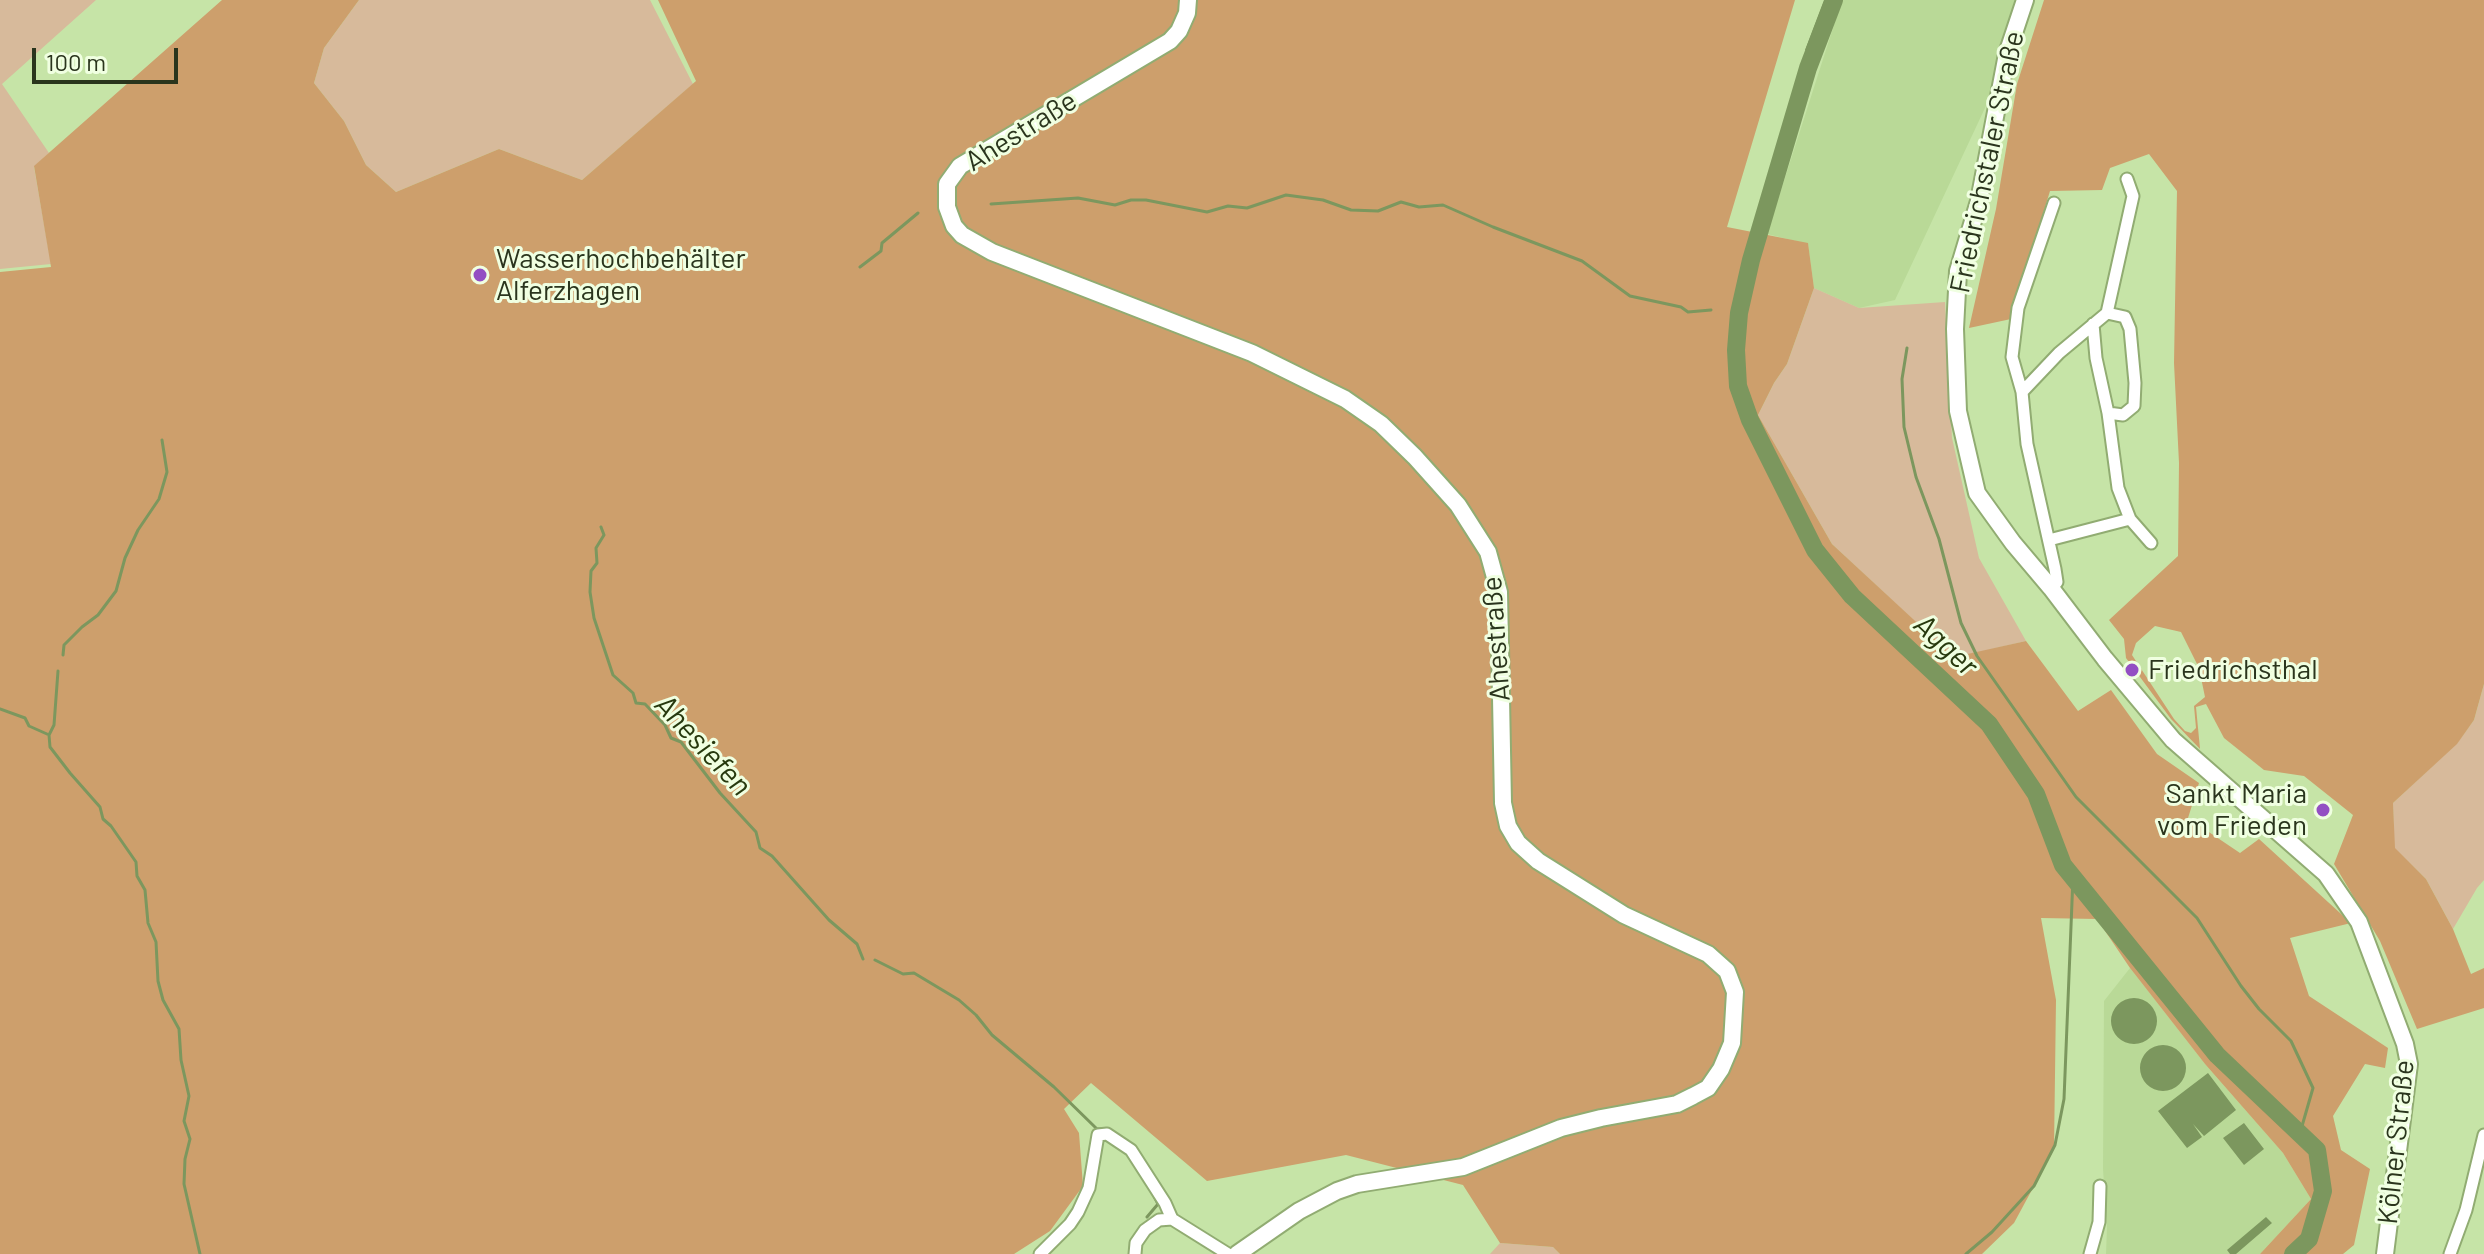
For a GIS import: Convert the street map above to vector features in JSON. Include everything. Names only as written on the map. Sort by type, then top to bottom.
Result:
[{"type":"main road","name":"Ahestraße","points":[[1188,0],[1187,13],[1179,31],[1170,41],[960,166],[947,184],[947,207],[954,226],[962,235],[992,252],[1252,353],[1345,399],[1381,424],[1415,457],[1458,505],[1488,552],[1492,565],[1499,592],[1503,803],[1508,826],[1518,843],[1538,861],[1624,915],[1708,954],[1727,971],[1735,992],[1732,1043],[1721,1069],[1708,1088],[1693,1096],[1677,1104],[1561,1128],[1463,1167],[1357,1184],[1299,1211],[1237,1254]]},
{"type":"main road","name":"Friedrichstaler Straße","points":[[2025,0],[2007,54],[1979,201],[1958,271],[1955,329],[1958,411],[1977,493],[2123,681],[2181,748],[2326,874],[2359,922],[2384,987]]},
{"type":"main road","name":"Kölner Straße","points":[[2384,987],[2409,1064],[2385,1254]]},
{"type":"street","points":[[2022,392],[2059,353],[2107,313],[2133,196],[2127,179]]},
{"type":"street","points":[[2051,588],[2057,582],[2027,444],[2022,392],[2012,357],[2018,308],[2054,203]]},
{"type":"street","points":[[2107,313],[2125,317],[2130,329],[2135,383],[2134,406],[2123,415],[2108,413]]},
{"type":"street","points":[[2093,324],[2118,488],[2130,519],[2151,543]]},
{"type":"street","points":[[2049,540],[2130,519]]},
{"type":"street","points":[[1040,1254],[1078,1212],[1089,1188],[1098,1135],[1107,1134],[1131,1150],[1172,1219],[1228,1254]]},
{"type":"street","points":[[2450,1254],[2466,1210],[2484,1135]]},
{"type":"street","points":[[2090,1254],[2099,1222],[2100,1186]]},
{"type":"street","points":[[1135,1254],[1136,1243],[1145,1230],[1159,1220],[1172,1219]]},
{"type":"shaded area","points":[[0,0],[96,0],[2,84],[49,153],[34,167],[51,264],[0,269]]},
{"type":"shaded area","points":[[222,0],[359,0],[324,48],[314,83],[344,121],[366,165],[396,192],[499,149],[582,180],[696,81],[658,0],[1795,0],[1727,227],[1808,243],[1814,288],[1787,364],[1758,415],[1832,544],[1954,657],[2026,641],[2078,711],[2111,690],[2157,754],[2199,783],[2188,818],[2240,853],[2259,839],[2351,923],[2290,938],[2309,996],[2388,1048],[2385,1068],[2365,1064],[2333,1116],[2341,1150],[2370,1169],[2354,1245],[2343,1254],[2260,1254],[2311,1199],[2283,1153],[2205,1064],[2130,968],[2097,919],[2041,918],[2056,1000],[2054,1149],[2014,1223],[1982,1254],[1560,1254],[1553,1247],[1500,1243],[1463,1185],[1346,1155],[1207,1181],[1091,1083],[1064,1109],[1079,1133],[1083,1186],[1050,1231],[1014,1254],[0,1254],[0,272],[51,267],[34,166]]},
{"type":"shaded area","points":[[359,0],[650,0],[693,84],[582,180],[499,149],[396,192],[366,165],[344,121],[314,83],[324,48]]},
{"type":"shaded area","points":[[1824,0],[1842,0],[1821,51],[1805,50]]},
{"type":"shaded area","points":[[1842,0],[2019,0],[2011,18],[1992,93],[1895,300],[1859,308],[1814,288],[1808,244],[1767,234]]},
{"type":"shaded area","points":[[2044,0],[2484,0],[2484,684],[2474,720],[2457,744],[2393,803],[2395,848],[2426,879],[2453,929],[2471,974],[2484,968],[2484,1008],[2417,1029],[2380,941],[2334,864],[2353,815],[2304,776],[2264,770],[2224,738],[2206,704],[2196,707],[2200,749],[2171,719],[2126,658],[2124,639],[2109,620],[2178,556],[2179,463],[2174,363],[2177,191],[2149,154],[2110,168],[2102,190],[2050,191],[2011,319],[1969,328],[1996,209],[2017,84]],"holes":[[[2155,626],[2181,632],[2199,668],[2205,697],[2194,706],[2196,728],[2191,733],[2174,719],[2132,655],[2136,643]]]},
{"type":"shaded area","points":[[1814,288],[1859,308],[1945,302],[1952,438],[1979,558],[2026,641],[1954,658],[1832,544],[1758,415],[1787,364]]},
{"type":"shaded area","points":[[2484,684],[2484,880],[2453,929],[2426,879],[2394,848],[2393,803],[2457,743],[2474,720]]},
{"type":"shaded area","points":[[2130,968],[2205,1064],[2283,1153],[2311,1199],[2260,1254],[2106,1254],[2104,1001]]},
{"type":"shaded area","points":[[2134,998],[2150,1005],[2157,1021],[2150,1037],[2134,1044],[2118,1037],[2111,1021],[2118,1005]]},
{"type":"shaded area","points":[[2163,1045],[2180,1051],[2186,1068],[2180,1085],[2163,1091],[2146,1085],[2140,1068],[2146,1051]]},
{"type":"shaded area","points":[[2208,1073],[2236,1110],[2204,1136],[2193,1124],[2202,1137],[2187,1148],[2158,1111]]},
{"type":"shaded area","points":[[2244,1123],[2264,1149],[2244,1165],[2223,1138]]},
{"type":"shaded area","points":[[2266,1217],[2272,1223],[2236,1254],[2230,1254],[2227,1250]]},
{"type":"shaded area","points":[[1500,1243],[1553,1247],[1560,1254],[1490,1254]]},
{"type":"waterway","name":"Agger","points":[[1834,0],[1808,68],[1751,260],[1739,313],[1736,350],[1738,386],[1750,420],[1815,550],[1852,596],[1989,724],[2036,794],[2063,865],[2217,1055],[2317,1150],[2323,1191],[2309,1239],[2293,1254]]},
{"type":"waterway","points":[[991,204],[1078,198],[1115,205],[1146,200],[1207,212],[1228,206],[1247,208],[1286,195],[1323,200],[1351,210],[1378,211],[1401,202],[1419,207],[1443,205],[1582,261],[1630,296],[1681,307],[1688,312],[1711,310]]},
{"type":"waterway","points":[[860,267],[881,251],[882,243],[918,213]]},
{"type":"waterway","points":[[1907,348],[1902,379],[1904,427],[1916,477],[1939,539],[1961,623],[1977,656],[2076,797],[2197,918],[2241,986],[2291,1041],[2313,1088],[2300,1133]]},
{"type":"waterway","points":[[63,655],[64,645],[98,615],[116,591],[125,558],[138,530],[159,499],[167,472],[162,440]]},
{"type":"waterway","name":"Ahesiefen","points":[[601,527],[604,535],[596,548],[597,563],[591,571],[590,592],[594,618],[613,675],[633,693],[636,703],[645,704],[665,725],[671,738],[681,742],[720,793],[756,832],[760,848],[772,856],[829,920],[857,944],[863,959]]},
{"type":"waterway","points":[[58,671],[50,747],[100,807],[103,819],[136,862],[137,876],[145,890],[148,923],[156,942],[158,981],[163,1000],[179,1029],[181,1060],[189,1096],[184,1121],[190,1139],[184,1184],[200,1254]]},
{"type":"waterway","points":[[0,709],[25,718],[29,726],[47,734]]},
{"type":"waterway","points":[[1966,1254],[1992,1232],[2034,1186],[2055,1145],[2064,1099],[2073,877]]},
{"type":"waterway","name":"Ahesiefen","points":[[875,960],[903,974],[914,973],[959,1000],[992,1035],[1054,1087],[1097,1129],[1105,1129]]},
{"type":"waterway","name":"Ahesiefen","points":[[1147,1217],[1158,1204],[1151,1190]]},
{"type":"place","name":"Wasserhochbehälter Alferzhagen","points":[[480,275]]},
{"type":"place","name":"Friedrichsthal","points":[[2132,670]]},
{"type":"place","name":"Sankt Maria vom Frieden","points":[[2323,810]]}]
